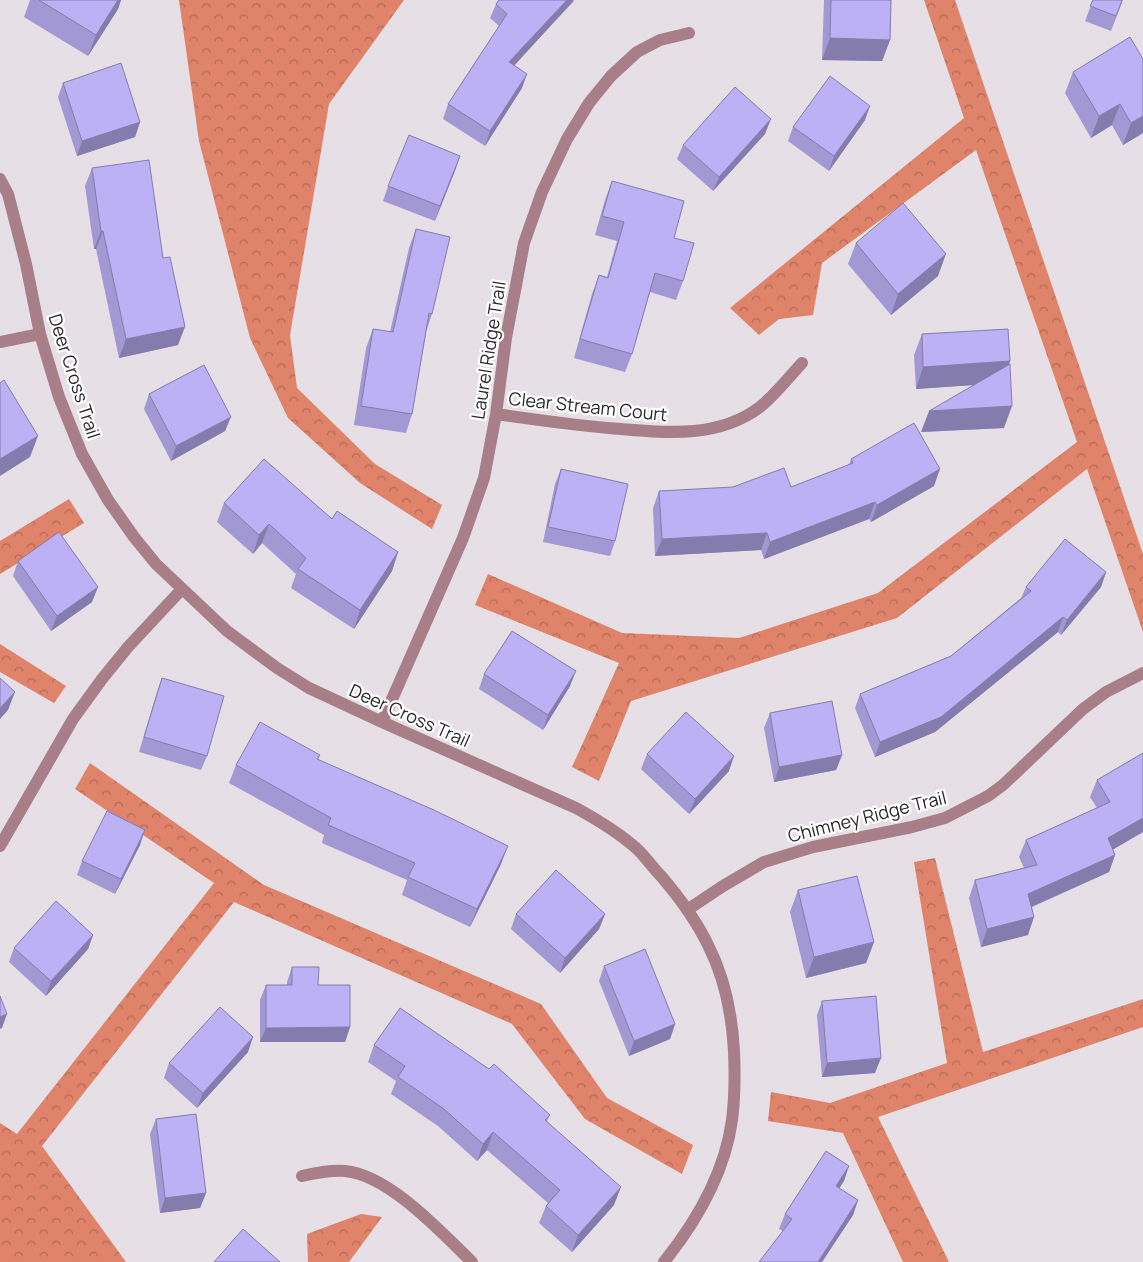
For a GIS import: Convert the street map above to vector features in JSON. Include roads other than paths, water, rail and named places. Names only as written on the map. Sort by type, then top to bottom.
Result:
[{"type":"street","name":"Laurel Ridge Trail","points":[[382,722],[463,538],[484,478],[496,414],[506,338],[524,244],[542,192],[567,139],[589,103],[611,76],[637,52],[660,40],[689,33]]},
{"type":"street","name":"Deer Cross Trail","points":[[0,179],[8,194],[26,264],[40,334],[59,397],[86,462],[108,500],[156,564],[227,631],[277,668],[309,688],[576,808],[599,821],[636,848],[687,910],[709,945],[726,994],[733,1027],[735,1079],[732,1120],[714,1180],[694,1220],[664,1262]]},
{"type":"street","points":[[0,342],[40,334]]},
{"type":"street","name":"Clear Stream Court","points":[[496,414],[584,427],[674,433],[711,429],[732,422],[760,407],[802,363]]},
{"type":"street","points":[[0,846],[73,720],[102,679],[128,647],[182,589]]},
{"type":"street","name":"Chimney Ridge Trail","points":[[687,910],[764,862],[813,847],[912,827],[945,818],[988,796],[1083,709],[1106,692],[1143,672]]},
{"type":"street","points":[[302,1176],[329,1171],[346,1171],[362,1175],[380,1183],[400,1196],[446,1236],[472,1262]]}]
